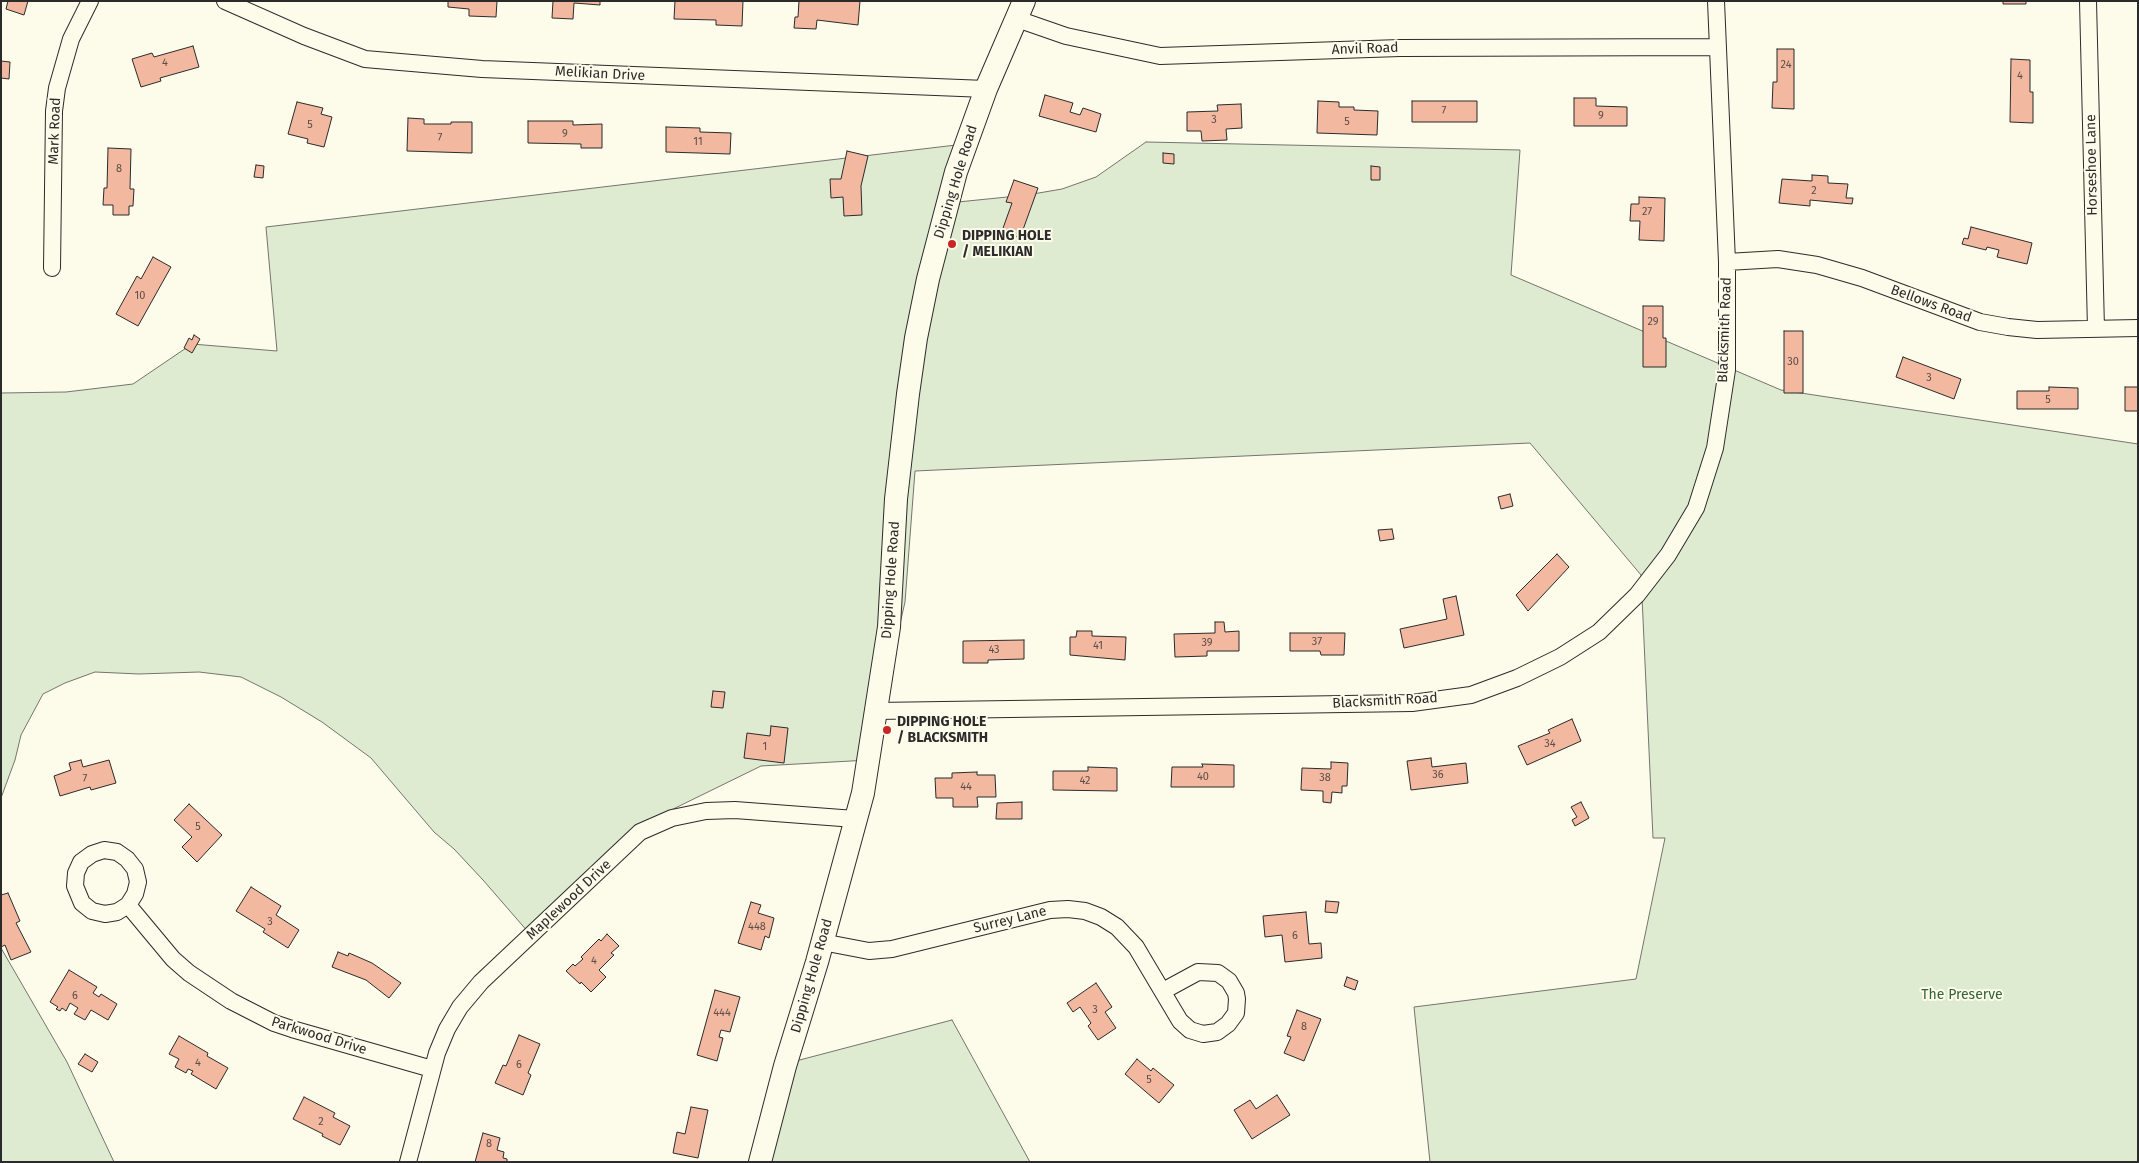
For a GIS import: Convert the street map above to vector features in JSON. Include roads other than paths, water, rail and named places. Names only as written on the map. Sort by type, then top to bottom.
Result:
[{"type":"main road","name":"Dipping Hole Road","points":[[760,1162],[785,1066],[822,942],[863,793],[889,627],[901,443],[916,338],[928,279],[956,172],[986,89],[1020,10]]},
{"type":"street","name":"Mark Road","points":[[52,268],[54,111],[57,88],[71,39],[90,1]]},
{"type":"street","name":"Melikian Drive","points":[[226,1],[340,51],[374,60],[482,69],[986,89]]},
{"type":"street","name":"Blacksmith Road","points":[[876,711],[1412,703],[1471,695],[1517,678],[1560,657],[1599,632],[1637,595],[1668,555],[1696,508],[1715,448],[1727,370],[1727,262],[1716,1]]},
{"type":"street","name":"Horseshoe Lane","points":[[2088,1],[2096,329]]},
{"type":"street","name":"Anvil Road","points":[[1020,10],[1066,36],[1160,56],[1400,48],[1718,47]]},
{"type":"street","name":"Bellows Road","points":[[1727,262],[1778,259],[1817,265],[1862,278],[1942,309],[1995,325],[2037,330],[2138,328]]},
{"type":"street","name":"Maplewood Drive","points":[[408,1162],[432,1070],[447,1029],[460,1007],[481,982],[640,832],[672,818],[706,811],[735,810],[855,819]]},
{"type":"street","name":"Parkwood Drive","points":[[128,905],[173,959],[207,986],[252,1012],[292,1029],[432,1070]]},
{"type":"street","name":"Surrey Lane","points":[[822,942],[869,951],[892,949],[1050,910],[1068,909],[1085,911],[1101,916],[1136,947],[1180,1021],[1190,1030],[1210,1034],[1217,1032],[1228,1024],[1236,1013],[1236,993],[1229,981],[1218,973],[1198,972],[1163,991]]},
{"type":"place","name":"DIPPING HOLE / MELIKIAN","points":[[952,244]]},
{"type":"place","name":"DIPPING HOLE / BLACKSMITH","points":[[887,730]]},
{"type":"park label","name":"The Preserve","points":[[1962,995]]}]
